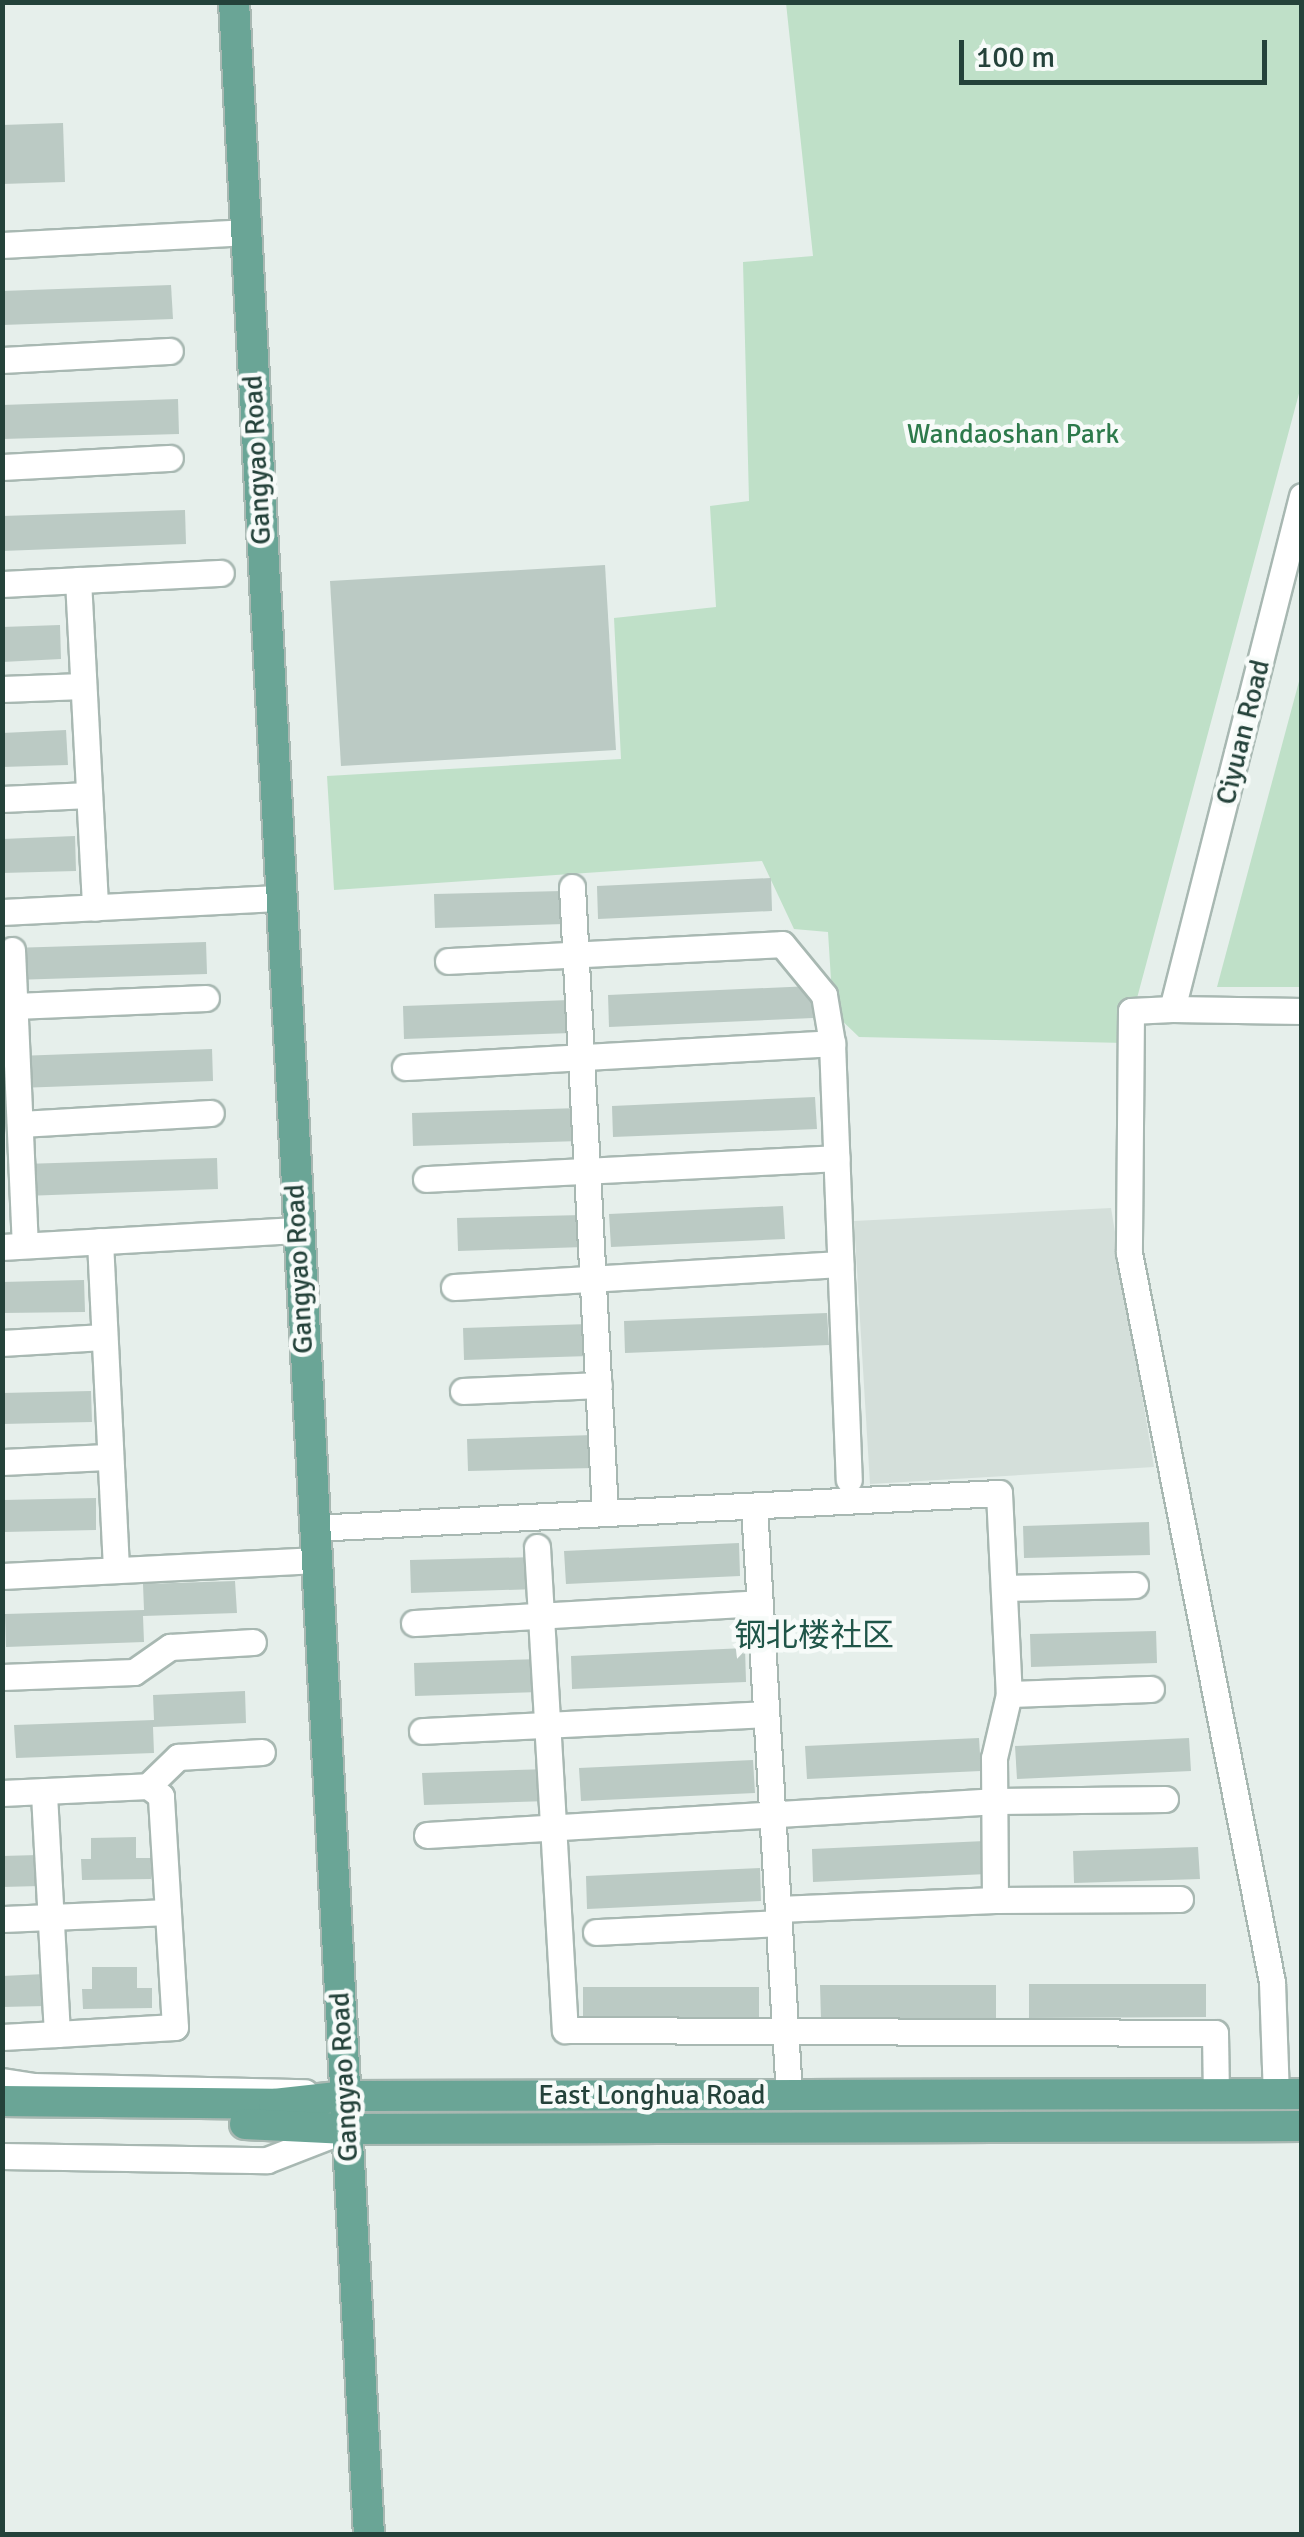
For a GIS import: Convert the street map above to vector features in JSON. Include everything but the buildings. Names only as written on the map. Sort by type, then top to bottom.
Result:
[{"type":"main road","name":"Gangyao Road","points":[[234,2],[369,2534]]},
{"type":"main road","name":"East Longhua Road","points":[[2,2101],[274,2104],[345,2096],[1289,2094]]},
{"type":"main road","name":"East Longhua Road","points":[[2,2122],[275,2124],[347,2129],[1302,2126]]},
{"type":"street","points":[[2,245],[246,232]]},
{"type":"street","points":[[2,360],[170,351]]},
{"type":"street","points":[[2,466],[170,458]]},
{"type":"street","name":"Ciyuan Road","points":[[1172,1009],[1302,496]]},
{"type":"street","points":[[2,584],[221,573]]},
{"type":"street","points":[[78,580],[95,908]]},
{"type":"street","points":[[2,690],[83,686]]},
{"type":"street","points":[[2,799],[89,795]]},
{"type":"street","points":[[572,887],[606,1513]]},
{"type":"street","points":[[2,912],[280,898]]},
{"type":"street","points":[[448,962],[782,944],[824,995],[832,1043],[849,1480]]},
{"type":"street","points":[[12,950],[20,1124],[14,1246],[297,1230]]},
{"type":"street","points":[[15,1006],[206,998]]},
{"type":"street","points":[[1289,2094],[1272,1982],[1129,1253],[1131,1011],[1302,1011]]},
{"type":"street","points":[[405,1067],[832,1043]]},
{"type":"street","points":[[20,1124],[211,1113]]},
{"type":"street","points":[[426,1180],[836,1158]]},
{"type":"street","points":[[100,1241],[116,1570]]},
{"type":"street","points":[[454,1287],[840,1264]]},
{"type":"street","points":[[2,1343],[104,1337]]},
{"type":"street","points":[[463,1391],[598,1385]]},
{"type":"street","points":[[2,1462],[110,1457]]},
{"type":"street","points":[[314,1528],[999,1492],[1010,1694],[994,1758],[995,1900]]},
{"type":"street","points":[[754,1506],[788,2095]]},
{"type":"street","points":[[537,1547],[565,2030],[1215,2034],[1216,2094]]},
{"type":"street","points":[[2,1576],[315,1560]]},
{"type":"street","points":[[1004,1588],[1135,1585]]},
{"type":"street","points":[[414,1623],[760,1604]]},
{"type":"street","points":[[2,1677],[134,1672],[170,1647],[253,1642]]},
{"type":"street","points":[[1010,1694],[1152,1689]]},
{"type":"street","points":[[422,1731],[766,1714]]},
{"type":"street","points":[[2,1793],[148,1786],[178,1757],[262,1752]]},
{"type":"street","points":[[2,2037],[175,2027],[161,1796],[148,1786]]},
{"type":"street","points":[[44,1792],[57,2034]]},
{"type":"street","points":[[428,1835],[997,1801],[1165,1798]]},
{"type":"street","points":[[596,1932],[995,1900],[1180,1899]]},
{"type":"street","points":[[2,1919],[168,1912]]},
{"type":"street","points":[[2,2081],[32,2086],[271,2088],[345,2096]]},
{"type":"street","points":[[2,2156],[267,2160],[347,2129]]},
{"type":"shaded area","points":[[1111,1208],[1154,1467],[870,1484],[854,1221]]},
{"type":"green space","name":"Wandaoshan Park","points":[[786,3],[1301,3],[1301,386],[1125,1043],[859,1037],[833,1012],[828,932],[794,929],[762,861],[334,890],[327,776],[621,759],[614,618],[716,607],[710,506],[749,501],[743,262],[813,256]]},
{"type":"green space","points":[[1301,674],[1301,987],[1217,987]]},
{"type":"district","name":"钢北楼社区","points":[[814,1636]]}]
